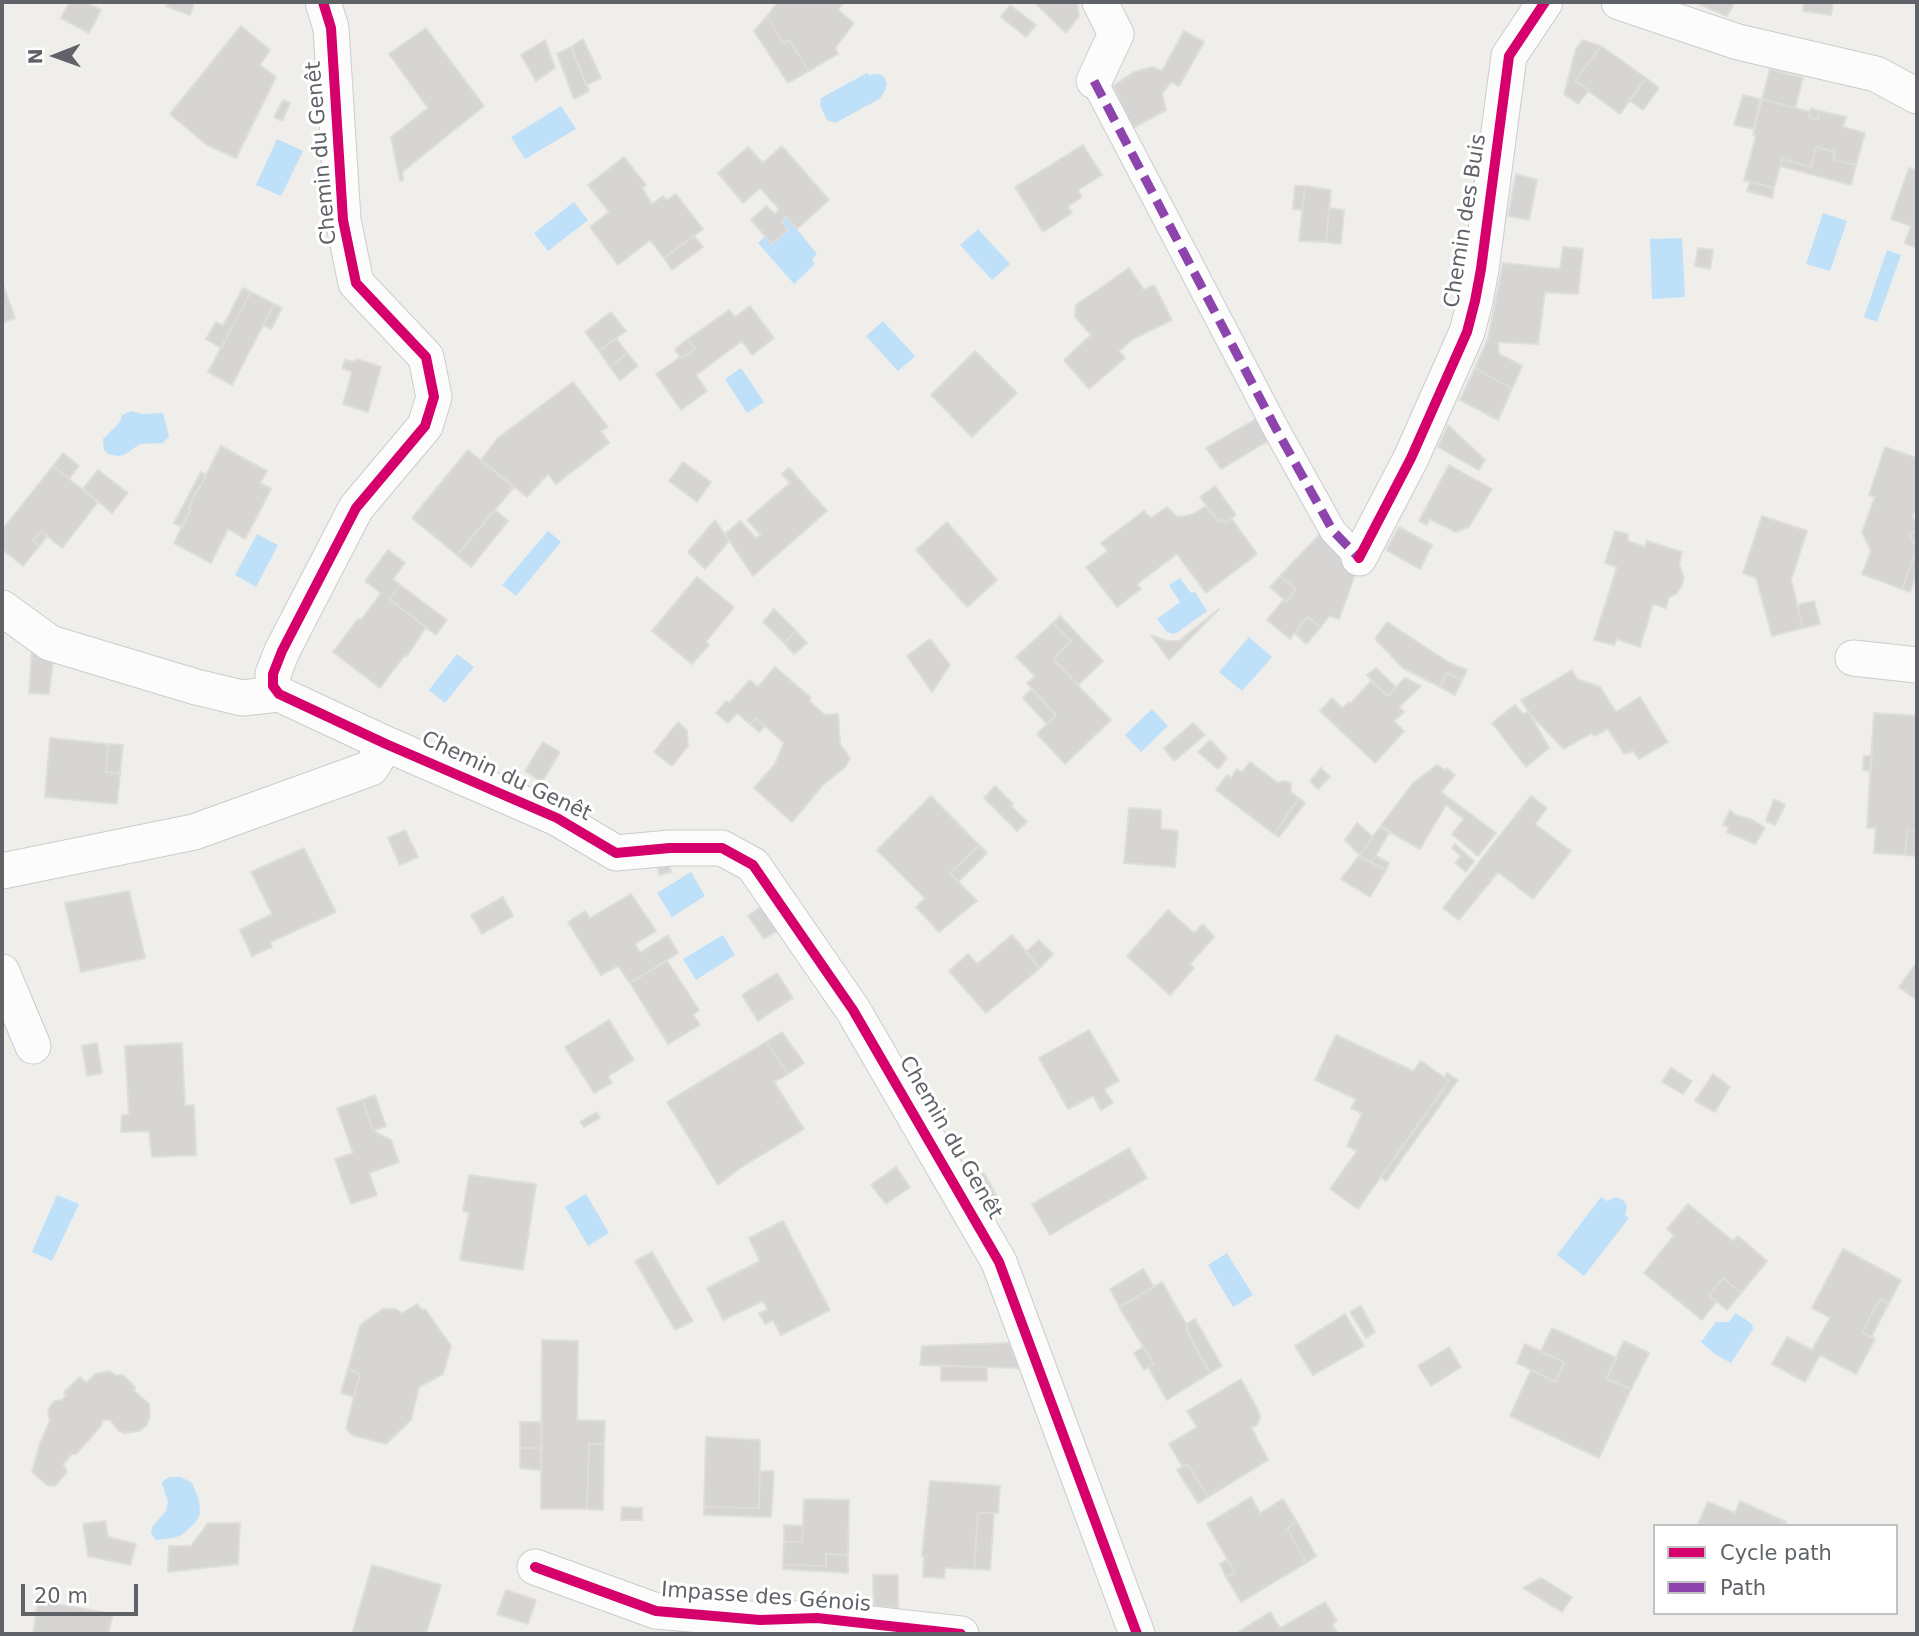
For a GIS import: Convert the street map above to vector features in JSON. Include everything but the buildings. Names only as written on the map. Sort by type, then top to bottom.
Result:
[{"type":"street","name":"Chemin du Genêt","points":[[323,2],[331,28],[343,220],[356,283],[426,357],[434,397],[425,426],[356,508],[282,652],[273,685],[279,694],[557,818],[616,853],[670,848],[722,848],[753,865],[853,1010],[999,1262],[1131,1633]]},
{"type":"street","name":"Chemin des Buis","points":[[1100,2],[1116,34],[1094,81],[1326,520],[1359,558],[1411,458],[1467,332],[1480,269],[1509,56],[1545,2]]},
{"type":"street","points":[[1619,2],[1738,42],[1876,74],[1917,96]]},
{"type":"street","points":[[2,608],[50,643],[242,698],[279,694]]},
{"type":"street","points":[[1853,658],[1917,665]]},
{"type":"street","points":[[2,871],[194,832],[371,768],[386,744]]},
{"type":"street","points":[[2,972],[33,1046]]},
{"type":"street","name":"Impasse des Génois","points":[[534,1567],[656,1611],[760,1620],[817,1618],[961,1634]]},
{"type":"water","points":[[867,73],[884,77],[887,84],[881,98],[835,123],[827,120],[820,105],[821,98]]},
{"type":"water","points":[[561,106],[576,129],[525,159],[511,137]]},
{"type":"water","points":[[277,139],[303,151],[281,196],[256,185]]},
{"type":"water","points":[[574,202],[588,220],[548,251],[534,233]]},
{"type":"water","points":[[1823,213],[1847,221],[1830,271],[1806,264]]},
{"type":"water","points":[[786,216],[817,254],[812,259],[815,264],[794,284],[758,243],[766,236],[772,244],[788,231],[781,221]]},
{"type":"water","points":[[978,229],[1010,264],[992,280],[960,245]]},
{"type":"water","points":[[1682,238],[1685,297],[1652,299],[1650,239]]},
{"type":"water","points":[[1887,250],[1901,255],[1877,322],[1864,317]]},
{"type":"water","points":[[883,321],[915,356],[898,371],[866,336]]},
{"type":"water","points":[[741,368],[764,402],[747,413],[725,379]]},
{"type":"water","points":[[131,411],[141,414],[163,413],[169,436],[163,443],[140,444],[124,455],[108,454],[104,450],[103,439],[120,422],[122,415]]},
{"type":"water","points":[[548,531],[561,542],[516,596],[502,585]]},
{"type":"water","points":[[257,534],[278,545],[256,587],[235,575]]},
{"type":"water","points":[[1180,578],[1191,593],[1195,592],[1207,611],[1173,634],[1167,632],[1157,619],[1180,602],[1169,585]]},
{"type":"water","points":[[1249,637],[1272,657],[1242,691],[1219,672]]},
{"type":"water","points":[[457,654],[474,667],[445,703],[429,690]]},
{"type":"water","points":[[1152,709],[1168,726],[1141,752],[1125,735]]},
{"type":"water","points":[[691,872],[705,896],[672,917],[657,893]]},
{"type":"water","points":[[723,935],[735,955],[696,980],[683,959]]},
{"type":"water","points":[[586,1194],[609,1233],[588,1246],[565,1207]]},
{"type":"water","points":[[57,1195],[79,1204],[52,1261],[32,1252]]},
{"type":"water","points":[[1601,1197],[1607,1201],[1615,1197],[1623,1200],[1627,1206],[1625,1215],[1629,1218],[1584,1276],[1557,1255]]},
{"type":"water","points":[[1227,1253],[1253,1295],[1233,1307],[1208,1265]]},
{"type":"water","points":[[1736,1313],[1752,1324],[1753,1329],[1731,1363],[1701,1342],[1716,1322],[1729,1322]]},
{"type":"water","points":[[170,1477],[181,1477],[192,1483],[199,1500],[200,1514],[196,1522],[182,1535],[156,1540],[151,1533],[152,1527],[166,1511],[168,1502],[162,1484]]},
{"type":"marked path","points":[[1094,81],[1275,427],[1333,531],[1359,558]]},
{"type":"cycle path","points":[[323,2],[331,28],[343,220],[356,283],[426,357],[434,397],[425,426],[356,508],[282,651],[273,674],[273,686],[279,694],[386,744],[557,818],[616,853],[670,848],[722,848],[753,865],[853,1010],[999,1262],[1137,1634]]},
{"type":"cycle path","points":[[1359,558],[1411,458],[1467,332],[1481,269],[1509,56],[1545,2]]},
{"type":"cycle path","points":[[535,1567],[656,1611],[760,1620],[817,1618],[961,1634]]}]
